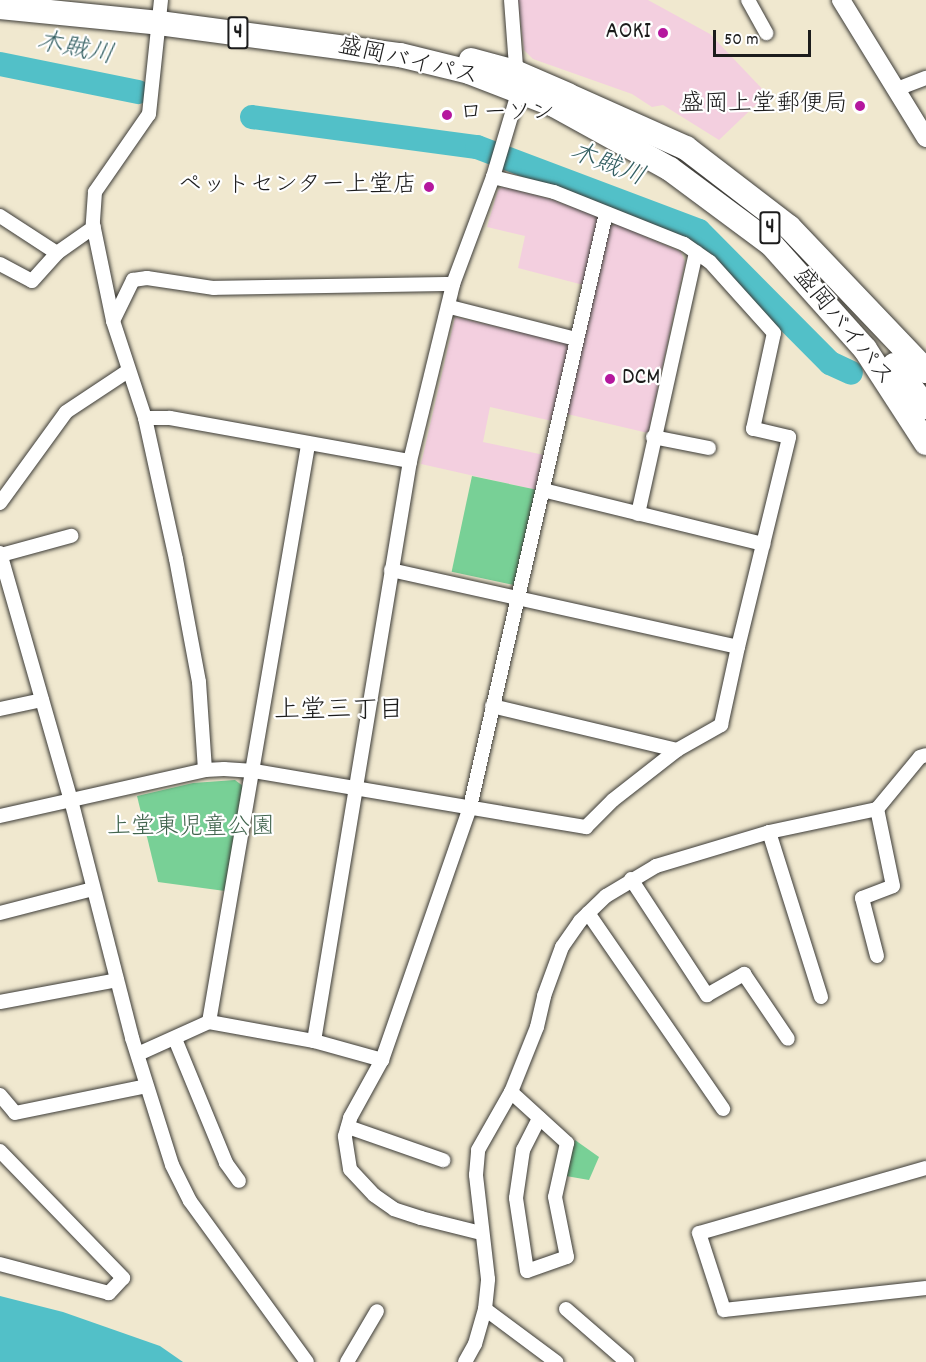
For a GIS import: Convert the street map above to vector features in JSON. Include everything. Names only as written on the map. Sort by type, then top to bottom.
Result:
[{"type":"highway","name":"盛岡バイパス","points":[[84,0],[160,10],[400,56],[572,97],[688,163],[795,248],[871,334],[926,407]]},
{"type":"highway","name":"盛岡バイパス","points":[[0,7],[160,10]]},
{"type":"highway","name":"盛岡バイパス","points":[[516,83],[639,150],[771,244],[865,349],[926,443]]},
{"type":"highway","points":[[572,97],[686,147],[752,198],[789,227],[926,371]]},
{"type":"main road","points":[[841,0],[926,138]]},
{"type":"street","points":[[314,1041],[410,461],[450,307],[453,284],[495,171],[516,83],[511,0]]},
{"type":"street","points":[[748,0],[766,33]]},
{"type":"street","points":[[160,10],[149,114],[95,192],[94,227],[113,321],[128,371],[146,418],[199,682],[205,770]]},
{"type":"street","points":[[897,89],[926,78]]},
{"type":"street","points":[[0,816],[205,770],[254,771],[586,827],[613,800],[677,750],[721,725],[789,437],[753,429],[774,333],[696,252],[554,192],[495,171]]},
{"type":"street","points":[[481,1233],[394,1209],[362,1186],[345,1155],[348,1127],[382,1060],[470,807],[515,597],[543,490],[606,213]]},
{"type":"street","points":[[0,216],[57,252]]},
{"type":"street","points":[[0,264],[32,282],[57,252],[94,227]]},
{"type":"street","points":[[638,514],[653,437],[696,252]]},
{"type":"street","points":[[113,321],[133,280],[147,278],[214,288],[453,284]]},
{"type":"street","points":[[450,307],[576,339]]},
{"type":"street","points":[[0,503],[66,412],[128,371]]},
{"type":"street","points":[[146,418],[170,418],[308,445],[410,461]]},
{"type":"street","points":[[653,437],[709,448]]},
{"type":"street","points":[[209,1022],[254,771],[308,445]]},
{"type":"street","points":[[543,490],[763,544]]},
{"type":"street","points":[[71,536],[0,554],[71,800],[146,1086],[172,1165],[190,1201],[307,1362]]},
{"type":"street","points":[[391,570],[738,647]]},
{"type":"street","points":[[0,709],[42,700]]},
{"type":"street","points":[[492,706],[677,750]]},
{"type":"street","points":[[465,1362],[475,1344],[485,1310],[488,1279],[481,1233],[477,1150],[511,1092],[537,1027],[544,996],[562,947],[588,913],[631,879],[674,860],[769,832],[877,809],[920,757],[926,755]]},
{"type":"street","points":[[877,809],[893,886],[862,898],[877,956]]},
{"type":"street","points":[[769,832],[821,997]]},
{"type":"street","points":[[631,879],[707,995],[744,974],[788,1039]]},
{"type":"street","points":[[0,913],[93,889]]},
{"type":"street","points":[[588,913],[723,1109]]},
{"type":"street","points":[[0,1002],[117,980]]},
{"type":"street","points":[[138,1054],[209,1022],[314,1041],[382,1060]]},
{"type":"street","points":[[175,1039],[226,1163],[239,1181]]},
{"type":"street","points":[[0,1095],[15,1113],[146,1086]]},
{"type":"street","points":[[511,1092],[567,1143],[555,1197],[567,1257],[527,1271],[516,1198],[523,1150],[539,1118]]},
{"type":"street","points":[[348,1127],[443,1160]]},
{"type":"street","points":[[0,1152],[123,1278],[109,1293],[0,1264]]},
{"type":"street","points":[[926,1168],[699,1233],[724,1310],[926,1288]]},
{"type":"street","points":[[566,1309],[627,1362]]},
{"type":"street","points":[[485,1310],[556,1362]]},
{"type":"street","points":[[347,1362],[377,1311]]},
{"type":"shaded area","points":[[518,0],[648,0],[710,34],[767,94],[719,140],[663,105],[652,107],[632,94],[533,59],[524,50]]},
{"type":"shaded area","points":[[503,187],[550,199],[595,216],[611,226],[616,224],[681,252],[685,262],[648,433],[567,414],[552,421],[490,407],[483,442],[544,455],[537,490],[421,464],[455,317],[581,346],[595,288],[518,268],[525,236],[487,227],[498,190]]},
{"type":"green space","points":[[472,476],[537,490],[516,586],[452,572]]},
{"type":"green space","name":"上堂東児童公園","points":[[235,780],[243,786],[225,891],[158,882],[137,796],[193,783]]},
{"type":"green space","points":[[575,1140],[599,1157],[589,1180],[566,1176]]},
{"type":"water","points":[[0,1296],[63,1312],[160,1346],[183,1362],[0,1362]]},
{"type":"waterway","name":"木賊川","points":[[0,64],[138,92]]},
{"type":"waterway","name":"木賊川","points":[[252,117],[477,147],[699,231],[830,363],[851,373]]},
{"type":"place","name":"AOKI","points":[[663,33]]},
{"type":"place","name":"盛岡上堂郵便局","points":[[860,106]]},
{"type":"place","name":"ローソン","points":[[447,115]]},
{"type":"place","name":"ペットセンター上堂店","points":[[429,187]]},
{"type":"place","name":"DCM","points":[[610,379]]},
{"type":"district","name":"上堂三丁目","points":[[339,712]]}]
